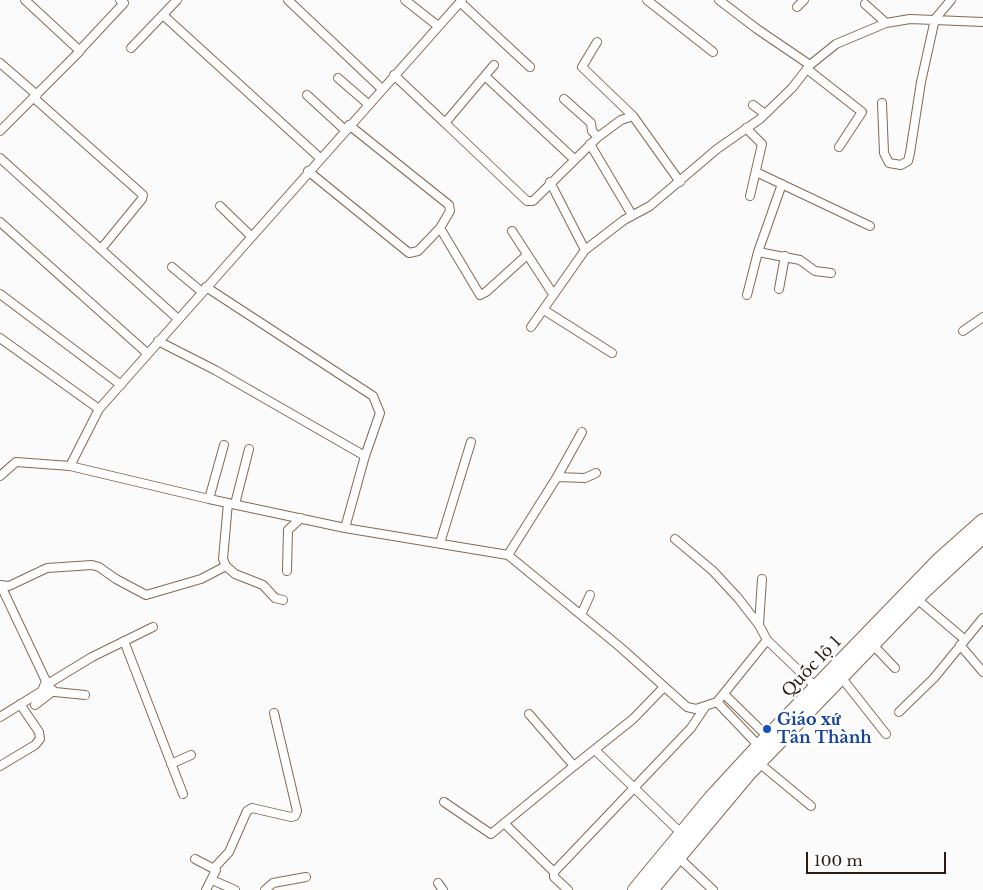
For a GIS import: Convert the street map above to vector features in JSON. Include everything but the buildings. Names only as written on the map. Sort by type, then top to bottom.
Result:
[{"type":"highway","name":"Quốc lộ 1","points":[[635,890],[711,798],[764,741],[938,561],[983,521]]},
{"type":"highway","name":"Quốc lộ 1","points":[[651,890],[758,763],[873,644],[983,536]]},
{"type":"street","points":[[25,0],[80,50]]},
{"type":"street","points":[[0,131],[36,96],[124,3],[120,0]]},
{"type":"street","points":[[131,48],[177,0]]},
{"type":"street","points":[[288,0],[382,89]]},
{"type":"street","points":[[405,0],[438,26]]},
{"type":"street","points":[[647,0],[713,52]]},
{"type":"street","points":[[719,0],[808,67],[862,112],[839,146]]},
{"type":"street","points":[[797,7],[804,0]]},
{"type":"street","points":[[882,102],[884,153],[889,163],[901,165],[908,161],[910,153],[920,82],[935,19],[951,0]]},
{"type":"street","points":[[70,466],[100,409],[250,236],[461,1],[530,67]]},
{"type":"street","points":[[865,4],[886,23]]},
{"type":"street","points":[[163,15],[320,158]]},
{"type":"street","points":[[532,327],[552,294],[585,250],[632,215],[650,206],[765,114],[792,88],[808,67],[836,44],[886,23],[910,18],[983,22]]},
{"type":"street","points":[[597,42],[582,64],[583,70],[633,116],[680,182]]},
{"type":"street","points":[[0,63],[143,195],[142,199],[101,249]]},
{"type":"street","points":[[446,123],[494,65]]},
{"type":"street","points":[[394,76],[527,201],[533,201],[550,182],[598,137],[621,120],[633,116]]},
{"type":"street","points":[[485,76],[574,159]]},
{"type":"street","points":[[338,78],[368,104]]},
{"type":"street","points":[[307,95],[347,128],[449,205],[450,211],[440,228],[418,251],[409,253],[308,171]]},
{"type":"street","points":[[564,99],[591,123],[592,131],[598,137]]},
{"type":"street","points":[[753,105],[765,114]]},
{"type":"street","points":[[746,128],[762,144],[750,196]]},
{"type":"street","points":[[590,144],[632,215]]},
{"type":"street","points":[[0,158],[178,319]]},
{"type":"street","points":[[756,172],[870,226]]},
{"type":"street","points":[[550,182],[585,250]]},
{"type":"street","points":[[748,295],[758,252],[782,184]]},
{"type":"street","points":[[220,206],[250,236]]},
{"type":"street","points":[[0,222],[148,354]]},
{"type":"street","points":[[440,228],[480,295],[486,292],[527,255]]},
{"type":"street","points":[[512,231],[552,294]]},
{"type":"street","points":[[758,252],[800,260],[819,272],[831,273]]},
{"type":"street","points":[[779,289],[785,256]]},
{"type":"street","points":[[172,267],[373,396],[380,413],[365,456],[345,528]]},
{"type":"street","points":[[0,294],[121,385]]},
{"type":"street","points":[[544,310],[612,353]]},
{"type":"street","points":[[963,331],[983,317]]},
{"type":"street","points":[[0,338],[100,409]]},
{"type":"street","points":[[158,341],[215,370],[365,456]]},
{"type":"street","points":[[508,555],[557,477],[582,432]]},
{"type":"street","points":[[440,543],[471,442]]},
{"type":"street","points":[[209,499],[224,445]]},
{"type":"street","points":[[249,449],[232,504],[223,559],[226,566],[235,574],[263,585],[275,598],[283,600]]},
{"type":"street","points":[[0,476],[16,462],[70,466],[209,499],[345,528],[508,555],[687,707],[696,709],[716,702],[767,640]]},
{"type":"street","points":[[557,477],[586,478],[596,473]]},
{"type":"street","points":[[287,571],[288,530],[301,518]]},
{"type":"street","points":[[675,538],[713,571],[738,598],[767,640],[817,688]]},
{"type":"street","points":[[1,585],[9,586],[47,568],[92,565],[99,567],[116,579],[146,594],[202,579],[226,566]]},
{"type":"street","points":[[759,626],[762,579]]},
{"type":"street","points":[[1,585],[43,671],[46,685],[59,694],[85,695]]},
{"type":"street","points":[[580,615],[590,595]]},
{"type":"street","points":[[918,599],[962,642],[983,672]]},
{"type":"street","points":[[899,712],[934,678],[983,618]]},
{"type":"street","points":[[0,716],[42,691],[46,685],[92,657],[153,627]]},
{"type":"street","points":[[124,641],[183,794]]},
{"type":"street","points":[[873,644],[895,668]]},
{"type":"street","points":[[841,677],[886,734]]},
{"type":"street","points":[[444,802],[457,809],[488,834],[574,766],[596,751],[633,719],[664,687]]},
{"type":"street","points":[[35,705],[53,691]]},
{"type":"street","points":[[724,694],[764,741]]},
{"type":"street","points":[[716,702],[764,741]]},
{"type":"street","points":[[0,766],[35,745],[40,739],[39,732],[20,704]]},
{"type":"street","points":[[554,872],[691,728],[705,707]]},
{"type":"street","points":[[206,890],[215,873],[215,867],[229,852],[247,811],[252,808],[291,817],[295,816],[297,812],[274,713]]},
{"type":"street","points":[[529,714],[574,766]]},
{"type":"street","points":[[596,751],[633,789],[682,834]]},
{"type":"street","points":[[171,764],[191,756]]},
{"type":"street","points":[[758,763],[811,806]]},
{"type":"street","points":[[504,822],[554,872],[554,877],[568,890]]},
{"type":"street","points":[[678,858],[712,890]]},
{"type":"street","points":[[195,859],[215,867]]},
{"type":"street","points":[[265,890],[273,884],[306,877]]},
{"type":"street","points":[[212,880],[235,890]]},
{"type":"place","name":"Giáo xứ Tân Thành","points":[[767,729]]}]
